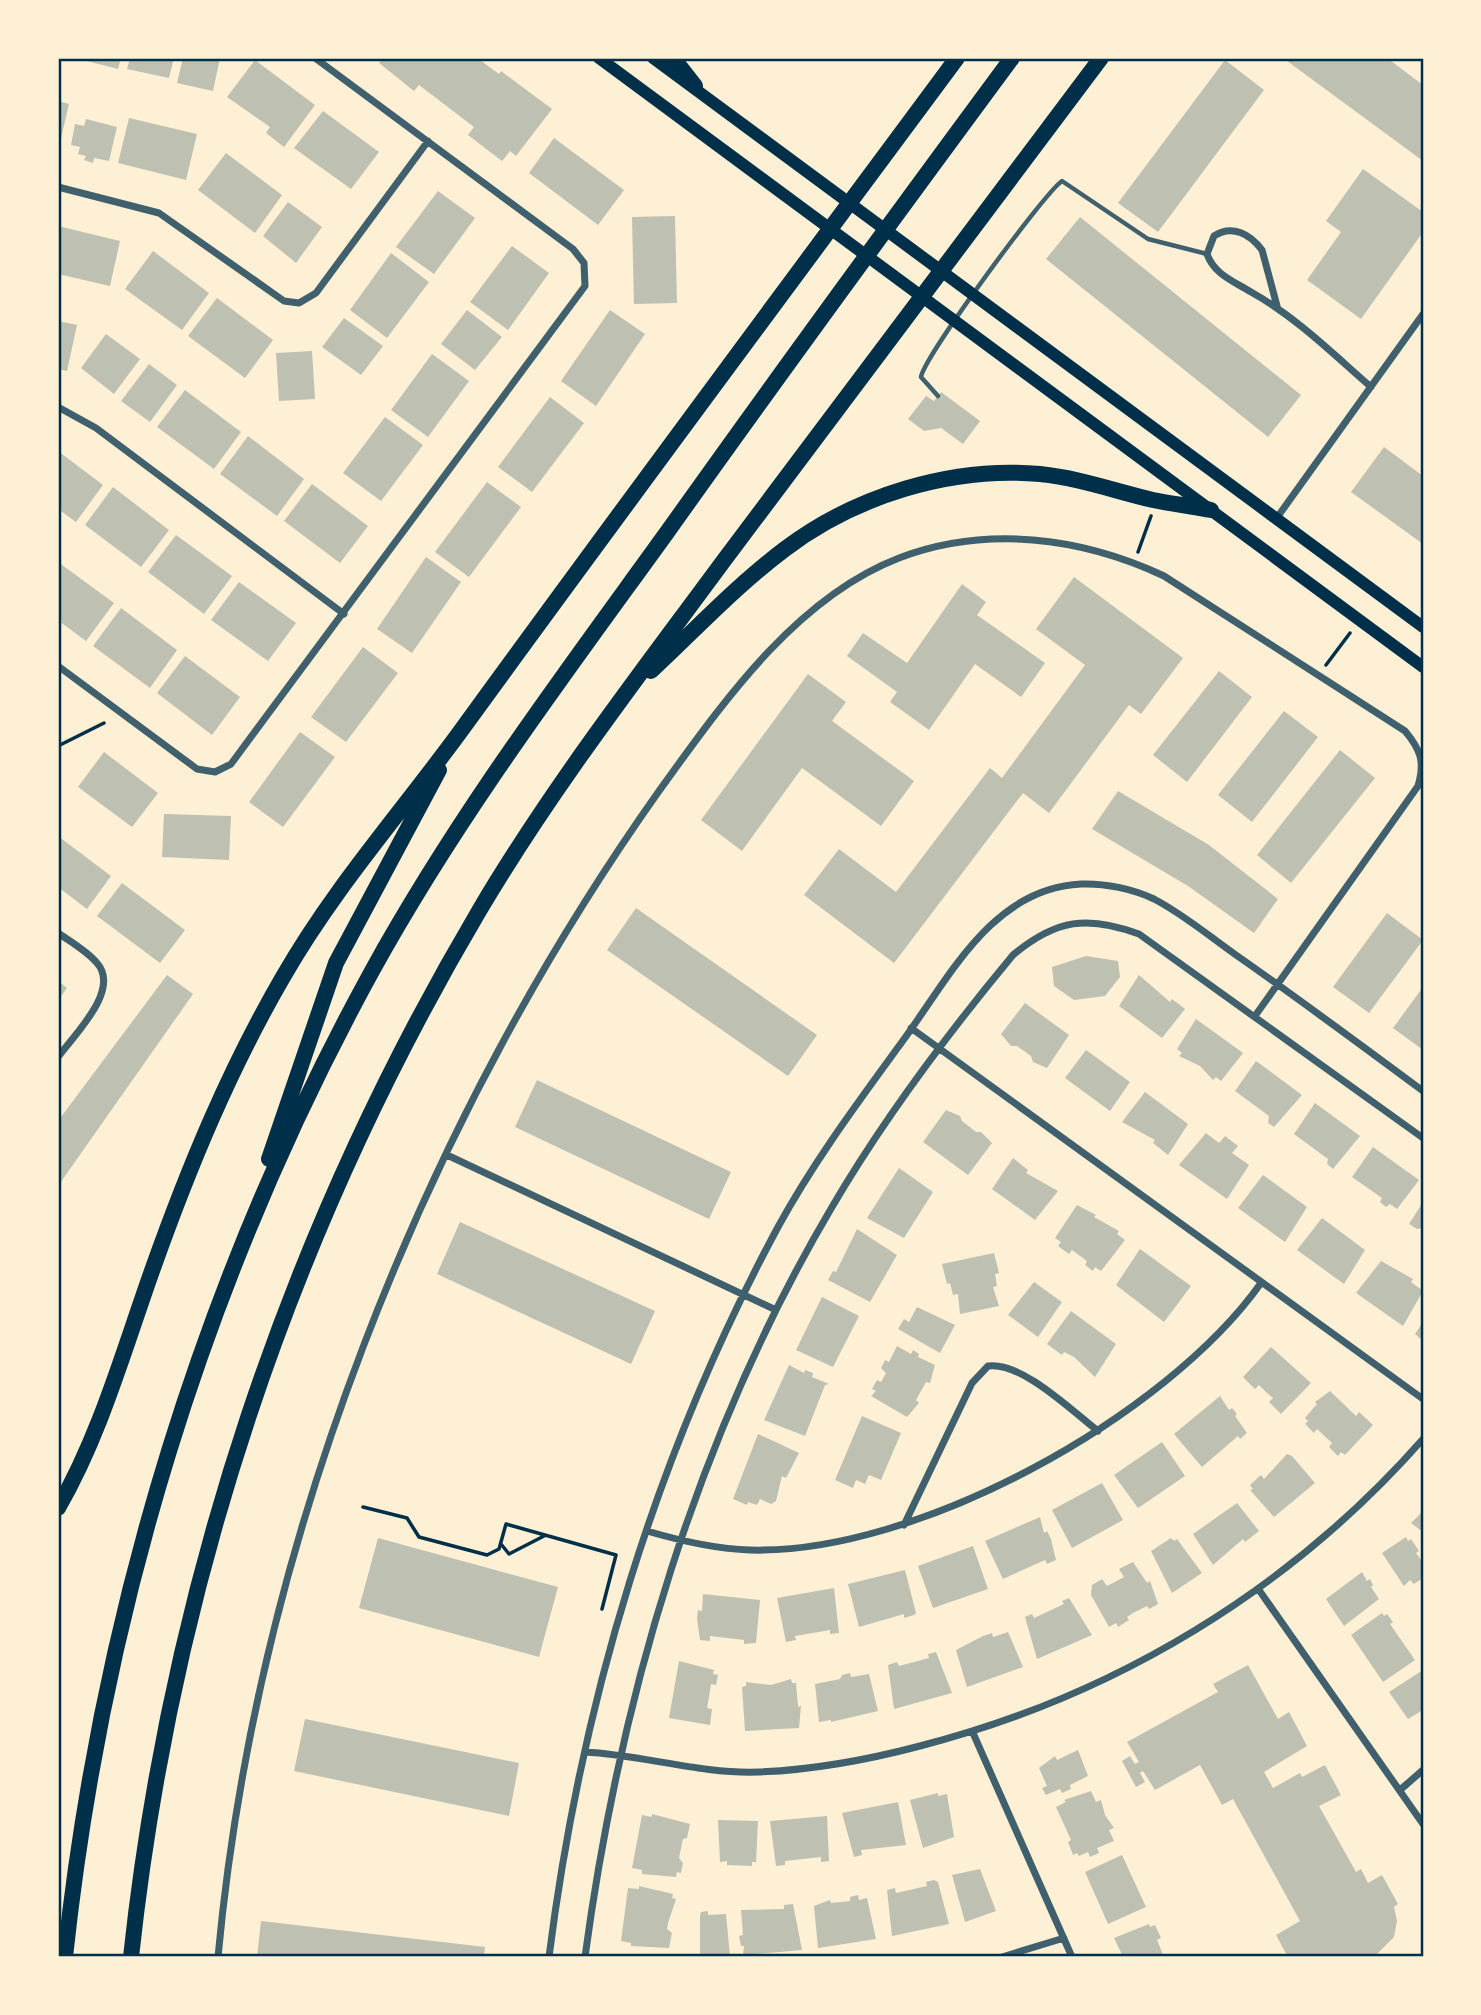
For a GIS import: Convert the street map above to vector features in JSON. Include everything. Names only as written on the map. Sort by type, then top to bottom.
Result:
[{"type":"highway","points":[[673,58],[695,86]]},
{"type":"highway","points":[[58,1508],[87,1451],[186,1178],[238,1060],[282,979],[335,893],[458,734],[535,625],[957,58]]},
{"type":"highway","points":[[216,1312],[253,1218],[315,1081],[373,968],[443,850],[558,680],[1012,58]]},
{"type":"highway","points":[[131,1957],[158,1760],[189,1623],[235,1453],[289,1299],[374,1107],[458,946],[532,827],[621,699],[1101,58]]},
{"type":"highway","points":[[621,699],[785,549],[844,512],[901,491],[962,477],[1035,474],[1076,479],[1150,499],[1211,510]]},
{"type":"highway","points":[[65,1957],[90,1782],[116,1648],[159,1484],[336,963],[458,734]]},
{"type":"main road","points":[[599,58],[1423,667]]},
{"type":"main road","points":[[653,58],[695,86],[1423,627]]},
{"type":"street","points":[[58,666],[197,769],[215,772],[236,760],[579,297],[586,280],[584,263],[573,249],[316,58]]},
{"type":"street","points":[[58,187],[159,213],[284,301],[299,303],[316,293],[428,141]]},
{"type":"street","points":[[1277,306],[1262,250],[1252,237],[1233,231],[1221,232],[1209,243],[1207,254],[1211,265],[1221,274],[1277,306],[1371,387]]},
{"type":"street","points":[[1276,519],[1423,314]]},
{"type":"street","points":[[58,407],[96,428],[344,614]]},
{"type":"street","points":[[218,1957],[234,1836],[250,1745],[296,1550],[332,1438],[378,1313],[447,1155],[492,1061],[626,838],[683,758],[741,685],[808,615],[861,577],[896,559],[930,548],[1013,538],[1087,548],[1134,562],[1218,608],[1394,722],[1416,744],[1423,764],[1418,786],[1255,1016]]},
{"type":"street","points":[[549,1957],[565,1852],[585,1752],[618,1620],[646,1531],[699,1392],[744,1293],[779,1225],[818,1160],[981,934],[1021,901],[1041,892],[1080,884],[1117,887],[1151,898],[1279,985],[1423,1091]]},
{"type":"street","points":[[585,1957],[621,1754],[639,1680],[682,1541],[724,1424],[776,1310],[854,1172],[941,1049],[1013,955],[1031,939],[1057,927],[1099,921],[1139,934],[1423,1138]]},
{"type":"street","points":[[58,933],[97,963],[104,976],[102,997],[58,1057]]},
{"type":"street","points":[[911,1028],[1423,1399]]},
{"type":"street","points":[[447,1155],[776,1310]]},
{"type":"street","points":[[646,1531],[682,1541],[764,1549],[819,1543],[904,1524],[1043,1464],[1098,1431],[1187,1363],[1245,1306],[1261,1283]]},
{"type":"street","points":[[904,1524],[972,1383],[988,1366],[1009,1368],[1026,1377],[1098,1431]]},
{"type":"street","points":[[585,1752],[621,1754],[722,1770],[790,1770],[874,1758],[973,1733],[1034,1711],[1127,1669],[1259,1590],[1323,1539],[1423,1439]]},
{"type":"street","points":[[1259,1590],[1423,1824]]},
{"type":"street","points":[[973,1733],[1072,1957]]},
{"type":"street","points":[[1400,1790],[1423,1770]]},
{"type":"street","points":[[1002,1957],[1064,1938]]},
{"type":"lane","points":[[938,396],[921,377],[927,358],[1058,183],[1066,182],[1148,239],[1207,254]]},
{"type":"path","points":[[1140,545],[1153,511]]},
{"type":"path","points":[[1329,659],[1349,633]]},
{"type":"path","points":[[58,746],[104,723]]},
{"type":"path","points":[[363,1507],[407,1518],[419,1537],[487,1555],[499,1549],[506,1524],[617,1555],[602,1609]]},
{"type":"path","points":[[500,1543],[509,1554],[545,1535]]},
{"type":"building","points":[[75,58],[121,58],[118,69]]},
{"type":"building","points":[[130,58],[174,58],[169,78],[127,69]]},
{"type":"building","points":[[183,58],[220,58],[213,91],[177,83]]},
{"type":"building","points":[[383,58],[477,58],[499,74],[501,71],[552,109],[516,156],[510,151],[502,161],[468,135],[474,127],[419,85],[414,91],[379,63]]},
{"type":"building","points":[[1283,58],[1387,58],[1423,85],[1423,161]]},
{"type":"building","points":[[255,60],[315,105],[284,147],[266,133],[270,127],[227,97]]},
{"type":"building","points":[[1225,60],[1264,90],[1158,232],[1118,203]]},
{"type":"building","points":[[58,101],[69,104],[59,147],[58,147]]},
{"type":"building","points":[[323,111],[379,152],[351,189],[294,148]]},
{"type":"building","points":[[129,118],[197,134],[186,180],[118,163]]},
{"type":"building","points":[[86,119],[117,127],[109,161],[94,158],[93,163],[84,160],[86,156],[78,154],[80,147],[71,145],[75,124],[84,126]]},
{"type":"building","points":[[554,138],[624,190],[598,225],[529,173]]},
{"type":"building","points":[[226,153],[282,195],[255,233],[198,190]]},
{"type":"building","points":[[1363,169],[1423,212],[1423,232],[1361,319],[1307,280],[1341,232],[1326,221]]},
{"type":"building","points":[[438,191],[475,218],[434,274],[396,247]]},
{"type":"building","points":[[288,202],[322,227],[296,263],[263,236]]},
{"type":"building","points":[[675,216],[677,303],[634,304],[632,217]]},
{"type":"building","points":[[1080,217],[1301,395],[1268,437],[1046,259]]},
{"type":"building","points":[[58,226],[120,241],[110,286],[58,274]]},
{"type":"building","points":[[512,246],[549,273],[508,330],[470,302]]},
{"type":"building","points":[[153,251],[209,293],[182,330],[125,289]]},
{"type":"building","points":[[391,253],[429,282],[387,338],[350,310]]},
{"type":"building","points":[[217,298],[273,340],[245,378],[188,336]]},
{"type":"building","points":[[467,310],[502,337],[475,370],[441,344]]},
{"type":"building","points":[[610,310],[645,334],[596,406],[561,381]]},
{"type":"building","points":[[344,318],[383,346],[361,375],[322,347]]},
{"type":"building","points":[[58,321],[77,325],[67,371],[58,369]]},
{"type":"building","points":[[106,334],[140,359],[114,394],[81,368]]},
{"type":"building","points":[[312,351],[315,399],[279,401],[276,353]]},
{"type":"building","points":[[432,354],[469,381],[428,437],[391,410]]},
{"type":"building","points":[[149,364],[177,385],[150,422],[121,401]]},
{"type":"building","points":[[185,390],[241,432],[214,469],[157,427]]},
{"type":"building","points":[[941,392],[980,421],[963,444],[941,428],[924,431],[908,419],[926,396],[934,401]]},
{"type":"building","points":[[550,397],[584,423],[532,492],[498,467]]},
{"type":"building","points":[[385,417],[423,445],[381,501],[343,473]]},
{"type":"building","points":[[248,436],[304,479],[277,516],[220,474]]},
{"type":"building","points":[[1384,447],[1423,476],[1423,544],[1351,492]]},
{"type":"building","points":[[58,451],[103,485],[76,522],[58,509]]},
{"type":"building","points":[[487,482],[521,507],[469,577],[435,552]]},
{"type":"building","points":[[312,484],[368,526],[340,563],[284,521]]},
{"type":"building","points":[[113,487],[169,530],[141,567],[85,525]]},
{"type":"building","points":[[176,535],[232,576],[204,614],[148,572]]},
{"type":"building","points":[[426,557],[461,582],[412,653],[377,629]]},
{"type":"building","points":[[58,562],[114,603],[86,641],[59,621],[62,621],[58,618]]},
{"type":"building","points":[[1074,577],[1183,658],[1141,714],[1129,705],[1049,813],[1023,793],[894,963],[804,895],[839,849],[896,892],[990,768],[1002,778],[1085,665],[1036,629]]},
{"type":"building","points":[[239,582],[296,623],[268,661],[211,620]]},
{"type":"building","points":[[962,584],[986,602],[977,615],[1045,663],[1021,697],[975,664],[929,730],[890,702],[897,692],[847,656],[863,633],[907,663]]},
{"type":"building","points":[[121,608],[177,650],[150,688],[93,646]]},
{"type":"building","points":[[363,647],[398,673],[346,742],[311,717]]},
{"type":"building","points":[[185,656],[240,697],[212,735],[157,693]]},
{"type":"building","points":[[1219,671],[1252,697],[1187,782],[1153,755]]},
{"type":"building","points":[[808,674],[846,702],[832,721],[914,781],[881,826],[802,768],[742,851],[701,820]]},
{"type":"building","points":[[1284,711],[1318,737],[1252,822],[1218,795]]},
{"type":"building","points":[[300,732],[335,757],[283,827],[249,802]]},
{"type":"building","points":[[1340,750],[1375,778],[1291,883],[1257,855]]},
{"type":"building","points":[[104,752],[158,793],[132,827],[78,787]]},
{"type":"building","points":[[1118,791],[1209,845],[1278,899],[1254,933],[1188,886],[1092,829]]},
{"type":"building","points":[[164,814],[231,816],[229,860],[162,857]]},
{"type":"building","points":[[58,836],[111,876],[87,909],[58,887]]},
{"type":"building","points":[[122,883],[185,930],[160,963],[97,916]]},
{"type":"building","points":[[636,908],[817,1035],[788,1076],[607,950]]},
{"type":"building","points":[[1387,913],[1423,940],[1369,1013],[1333,987]]},
{"type":"building","points":[[1086,956],[1118,961],[1120,977],[1105,996],[1074,1000],[1054,986],[1052,967]]},
{"type":"building","points":[[167,975],[193,994],[58,1186],[58,1121]]},
{"type":"building","points":[[1139,975],[1170,1002],[1172,999],[1185,1009],[1162,1038],[1119,1006]]},
{"type":"building","points":[[58,981],[67,988],[58,1000]]},
{"type":"building","points":[[1423,987],[1423,1050],[1393,1028]]},
{"type":"building","points":[[1025,1003],[1069,1035],[1047,1068],[1033,1062],[1031,1056],[1017,1046],[1011,1046],[1001,1034]]},
{"type":"building","points":[[1196,1019],[1243,1053],[1221,1081],[1216,1077],[1213,1080],[1200,1066],[1179,1056],[1182,1053],[1177,1049]]},
{"type":"building","points":[[1086,1050],[1130,1082],[1110,1111],[1065,1078]]},
{"type":"building","points":[[1256,1061],[1302,1095],[1274,1127],[1268,1123],[1269,1116],[1235,1091]]},
{"type":"building","points":[[537,1080],[731,1172],[709,1219],[515,1127]]},
{"type":"building","points":[[1145,1092],[1188,1124],[1168,1155],[1153,1143],[1155,1140],[1122,1122]]},
{"type":"building","points":[[1315,1103],[1360,1136],[1333,1169],[1327,1164],[1328,1159],[1294,1134]]},
{"type":"building","points":[[946,1110],[960,1116],[962,1121],[976,1132],[981,1132],[992,1143],[968,1175],[923,1142]]},
{"type":"building","points":[[1206,1133],[1219,1143],[1225,1136],[1238,1146],[1232,1153],[1249,1165],[1227,1199],[1179,1165]]},
{"type":"building","points":[[1373,1147],[1419,1180],[1397,1209],[1390,1204],[1386,1207],[1380,1202],[1382,1198],[1352,1177]]},
{"type":"building","points":[[1013,1158],[1028,1170],[1026,1173],[1058,1191],[1035,1220],[992,1189]]},
{"type":"building","points":[[899,1168],[933,1192],[904,1238],[867,1218]]},
{"type":"building","points":[[1263,1175],[1307,1207],[1285,1242],[1238,1208]]},
{"type":"building","points":[[1423,1202],[1423,1228],[1417,1229],[1409,1224]]},
{"type":"building","points":[[1077,1205],[1119,1231],[1117,1234],[1125,1240],[1101,1271],[1095,1267],[1093,1271],[1085,1265],[1087,1261],[1072,1250],[1069,1254],[1058,1246],[1061,1242],[1055,1238]]},
{"type":"building","points":[[1322,1218],[1365,1250],[1344,1284],[1297,1250]]},
{"type":"building","points":[[460,1222],[655,1311],[631,1364],[437,1274]]},
{"type":"building","points":[[857,1229],[897,1255],[870,1302],[828,1280],[833,1271],[836,1272]]},
{"type":"building","points":[[1140,1249],[1191,1286],[1164,1322],[1116,1285]]},
{"type":"building","points":[[994,1253],[999,1273],[995,1274],[997,1286],[993,1287],[999,1306],[960,1314],[958,1294],[953,1295],[950,1283],[947,1284],[942,1264]]},
{"type":"building","points":[[1381,1261],[1413,1279],[1411,1282],[1423,1291],[1403,1326],[1356,1293]]},
{"type":"building","points":[[1034,1282],[1062,1302],[1038,1337],[1008,1315]]},
{"type":"building","points":[[822,1297],[859,1316],[833,1367],[796,1350]]},
{"type":"building","points":[[917,1307],[955,1325],[940,1353],[898,1329],[904,1319],[909,1322]]},
{"type":"building","points":[[1071,1311],[1116,1344],[1095,1377],[1074,1357],[1064,1352],[1062,1355],[1047,1344]]},
{"type":"building","points":[[1423,1322],[1423,1341],[1415,1334]]},
{"type":"building","points":[[897,1346],[911,1354],[913,1350],[919,1354],[918,1357],[935,1365],[930,1383],[926,1382],[916,1400],[919,1403],[907,1417],[871,1396],[876,1391],[872,1389],[877,1380],[881,1382],[886,1373],[881,1368],[885,1360],[889,1362]]},
{"type":"building","points":[[1271,1347],[1311,1383],[1281,1414],[1269,1402],[1273,1398],[1259,1385],[1255,1389],[1243,1377]]},
{"type":"building","points":[[789,1365],[804,1373],[805,1370],[813,1373],[812,1377],[829,1384],[825,1385],[805,1436],[764,1420]]},
{"type":"building","points":[[1330,1391],[1356,1416],[1359,1412],[1373,1425],[1345,1455],[1341,1452],[1338,1456],[1329,1447],[1332,1443],[1317,1429],[1314,1433],[1305,1424],[1308,1421],[1305,1418],[1317,1404],[1315,1402]]},
{"type":"building","points":[[1220,1396],[1229,1410],[1232,1408],[1237,1414],[1235,1416],[1247,1433],[1240,1439],[1238,1436],[1202,1467],[1174,1434]]},
{"type":"building","points":[[862,1416],[901,1433],[881,1480],[869,1475],[865,1484],[856,1480],[853,1488],[835,1480]]},
{"type":"building","points":[[758,1434],[799,1453],[786,1478],[782,1476],[776,1501],[771,1504],[760,1499],[757,1505],[748,1502],[747,1505],[733,1499]]},
{"type":"building","points":[[1162,1442],[1185,1476],[1138,1508],[1114,1475]]},
{"type":"building","points":[[1287,1454],[1292,1456],[1315,1483],[1274,1517],[1250,1490],[1253,1489],[1250,1485],[1261,1475],[1264,1479]]},
{"type":"building","points":[[1102,1483],[1123,1520],[1072,1548],[1052,1510]]},
{"type":"building","points":[[1237,1503],[1259,1531],[1245,1542],[1243,1539],[1213,1565],[1193,1534]]},
{"type":"building","points":[[1423,1511],[1423,1532],[1411,1523]]},
{"type":"building","points":[[1040,1517],[1044,1533],[1047,1531],[1051,1539],[1056,1560],[1047,1564],[1045,1560],[1003,1579],[985,1541]]},
{"type":"building","points":[[1406,1537],[1408,1541],[1411,1539],[1419,1551],[1416,1553],[1423,1563],[1423,1578],[1414,1584],[1410,1580],[1404,1586],[1382,1553]]},
{"type":"building","points":[[378,1538],[558,1587],[539,1657],[359,1608]]},
{"type":"building","points":[[1171,1538],[1174,1541],[1177,1539],[1202,1573],[1172,1593],[1151,1551]]},
{"type":"building","points":[[973,1546],[988,1589],[933,1608],[918,1566]]},
{"type":"building","points":[[1133,1562],[1147,1583],[1150,1581],[1158,1604],[1133,1613],[1127,1617],[1129,1620],[1118,1627],[1116,1623],[1109,1627],[1091,1595],[1092,1585],[1102,1579],[1107,1586],[1124,1577],[1119,1569]]},
{"type":"building","points":[[905,1570],[916,1613],[859,1627],[848,1584]]},
{"type":"building","points":[[1362,1572],[1367,1581],[1370,1579],[1373,1585],[1371,1587],[1379,1599],[1344,1626],[1326,1599]]},
{"type":"building","points":[[834,1588],[839,1633],[830,1634],[830,1630],[795,1636],[796,1640],[786,1642],[777,1598]]},
{"type":"building","points":[[703,1594],[760,1600],[756,1643],[744,1644],[744,1640],[710,1636],[710,1641],[700,1640],[697,1619],[698,1610],[702,1611]]},
{"type":"building","points":[[1069,1598],[1092,1635],[1037,1659],[1025,1617],[1032,1614],[1034,1618],[1064,1604],[1062,1601]]},
{"type":"building","points":[[1382,1613],[1384,1616],[1387,1614],[1393,1622],[1390,1624],[1415,1660],[1383,1682],[1351,1635]]},
{"type":"building","points":[[1008,1632],[1023,1667],[967,1687],[956,1650],[983,1636],[992,1633],[993,1637]]},
{"type":"building","points":[[936,1652],[952,1693],[894,1709],[888,1665],[897,1662],[899,1666],[929,1658],[928,1654]]},
{"type":"building","points":[[679,1661],[714,1670],[713,1674],[718,1675],[716,1685],[711,1684],[707,1708],[712,1709],[710,1725],[669,1718]]},
{"type":"building","points":[[1248,1665],[1278,1719],[1289,1712],[1307,1746],[1264,1772],[1273,1788],[1300,1773],[1302,1777],[1325,1765],[1341,1795],[1319,1806],[1356,1872],[1361,1869],[1368,1883],[1382,1875],[1398,1904],[1394,1907],[1397,1921],[1394,1937],[1374,1957],[1288,1957],[1276,1935],[1300,1921],[1233,1799],[1222,1805],[1200,1765],[1155,1790],[1143,1771],[1140,1773],[1145,1782],[1136,1787],[1122,1761],[1130,1756],[1135,1764],[1139,1762],[1127,1742],[1218,1692],[1213,1684]]},
{"type":"building","points":[[1423,1670],[1423,1710],[1408,1719],[1389,1692]]},
{"type":"building","points":[[850,1673],[851,1677],[869,1674],[878,1711],[831,1722],[819,1722],[815,1684],[840,1679],[842,1675]]},
{"type":"building","points":[[791,1679],[792,1683],[796,1683],[798,1707],[801,1706],[799,1728],[745,1731],[742,1687],[746,1686],[746,1682],[771,1685]]},
{"type":"building","points":[[305,1719],[519,1763],[509,1816],[294,1771]]},
{"type":"building","points":[[1078,1750],[1088,1776],[1070,1785],[1071,1789],[1062,1793],[1060,1789],[1046,1795],[1042,1788],[1047,1786],[1039,1768],[1055,1756],[1057,1760]]},
{"type":"building","points":[[1091,1791],[1096,1802],[1101,1800],[1105,1815],[1114,1828],[1109,1830],[1114,1841],[1097,1848],[1099,1853],[1090,1857],[1088,1852],[1079,1856],[1077,1853],[1073,1855],[1068,1842],[1071,1840],[1056,1807],[1066,1802],[1064,1800]]},
{"type":"building","points":[[938,1793],[938,1796],[947,1794],[954,1837],[923,1848],[910,1800]]},
{"type":"building","points":[[898,1802],[906,1845],[861,1850],[862,1855],[854,1857],[842,1813]]},
{"type":"building","points":[[652,1814],[690,1824],[679,1858],[683,1863],[681,1873],[677,1872],[676,1877],[642,1874],[642,1870],[632,1868],[642,1815],[652,1817]]},
{"type":"building","points":[[827,1816],[829,1861],[821,1862],[821,1857],[785,1861],[785,1865],[776,1866],[770,1821]]},
{"type":"building","points":[[718,1820],[758,1821],[756,1862],[752,1862],[752,1866],[727,1865],[727,1861],[720,1862]]},
{"type":"building","points":[[1122,1855],[1146,1907],[1108,1924],[1085,1872]]},
{"type":"building","points":[[980,1869],[996,1911],[965,1922],[952,1875]]},
{"type":"building","points":[[926,1882],[938,1882],[949,1924],[892,1936],[887,1890],[895,1888],[896,1893],[927,1886]]},
{"type":"building","points":[[639,1886],[673,1894],[672,1898],[676,1899],[667,1929],[672,1933],[669,1948],[631,1946],[631,1943],[621,1941],[628,1888],[639,1889]]},
{"type":"building","points":[[858,1895],[859,1900],[867,1898],[876,1939],[818,1948],[814,1906],[830,1900],[831,1903],[850,1901],[850,1897]]},
{"type":"building","points":[[793,1904],[802,1950],[743,1955],[744,1946],[741,1946],[739,1936],[743,1935],[741,1910],[784,1909],[784,1905]]},
{"type":"building","points":[[708,1911],[708,1915],[726,1914],[730,1956],[700,1957],[700,1916],[701,1912]]},
{"type":"building","points":[[261,1921],[485,1947],[484,1957],[257,1957]]},
{"type":"building","points":[[1149,1924],[1150,1927],[1155,1925],[1161,1938],[1157,1940],[1164,1957],[1123,1957],[1114,1938]]}]
